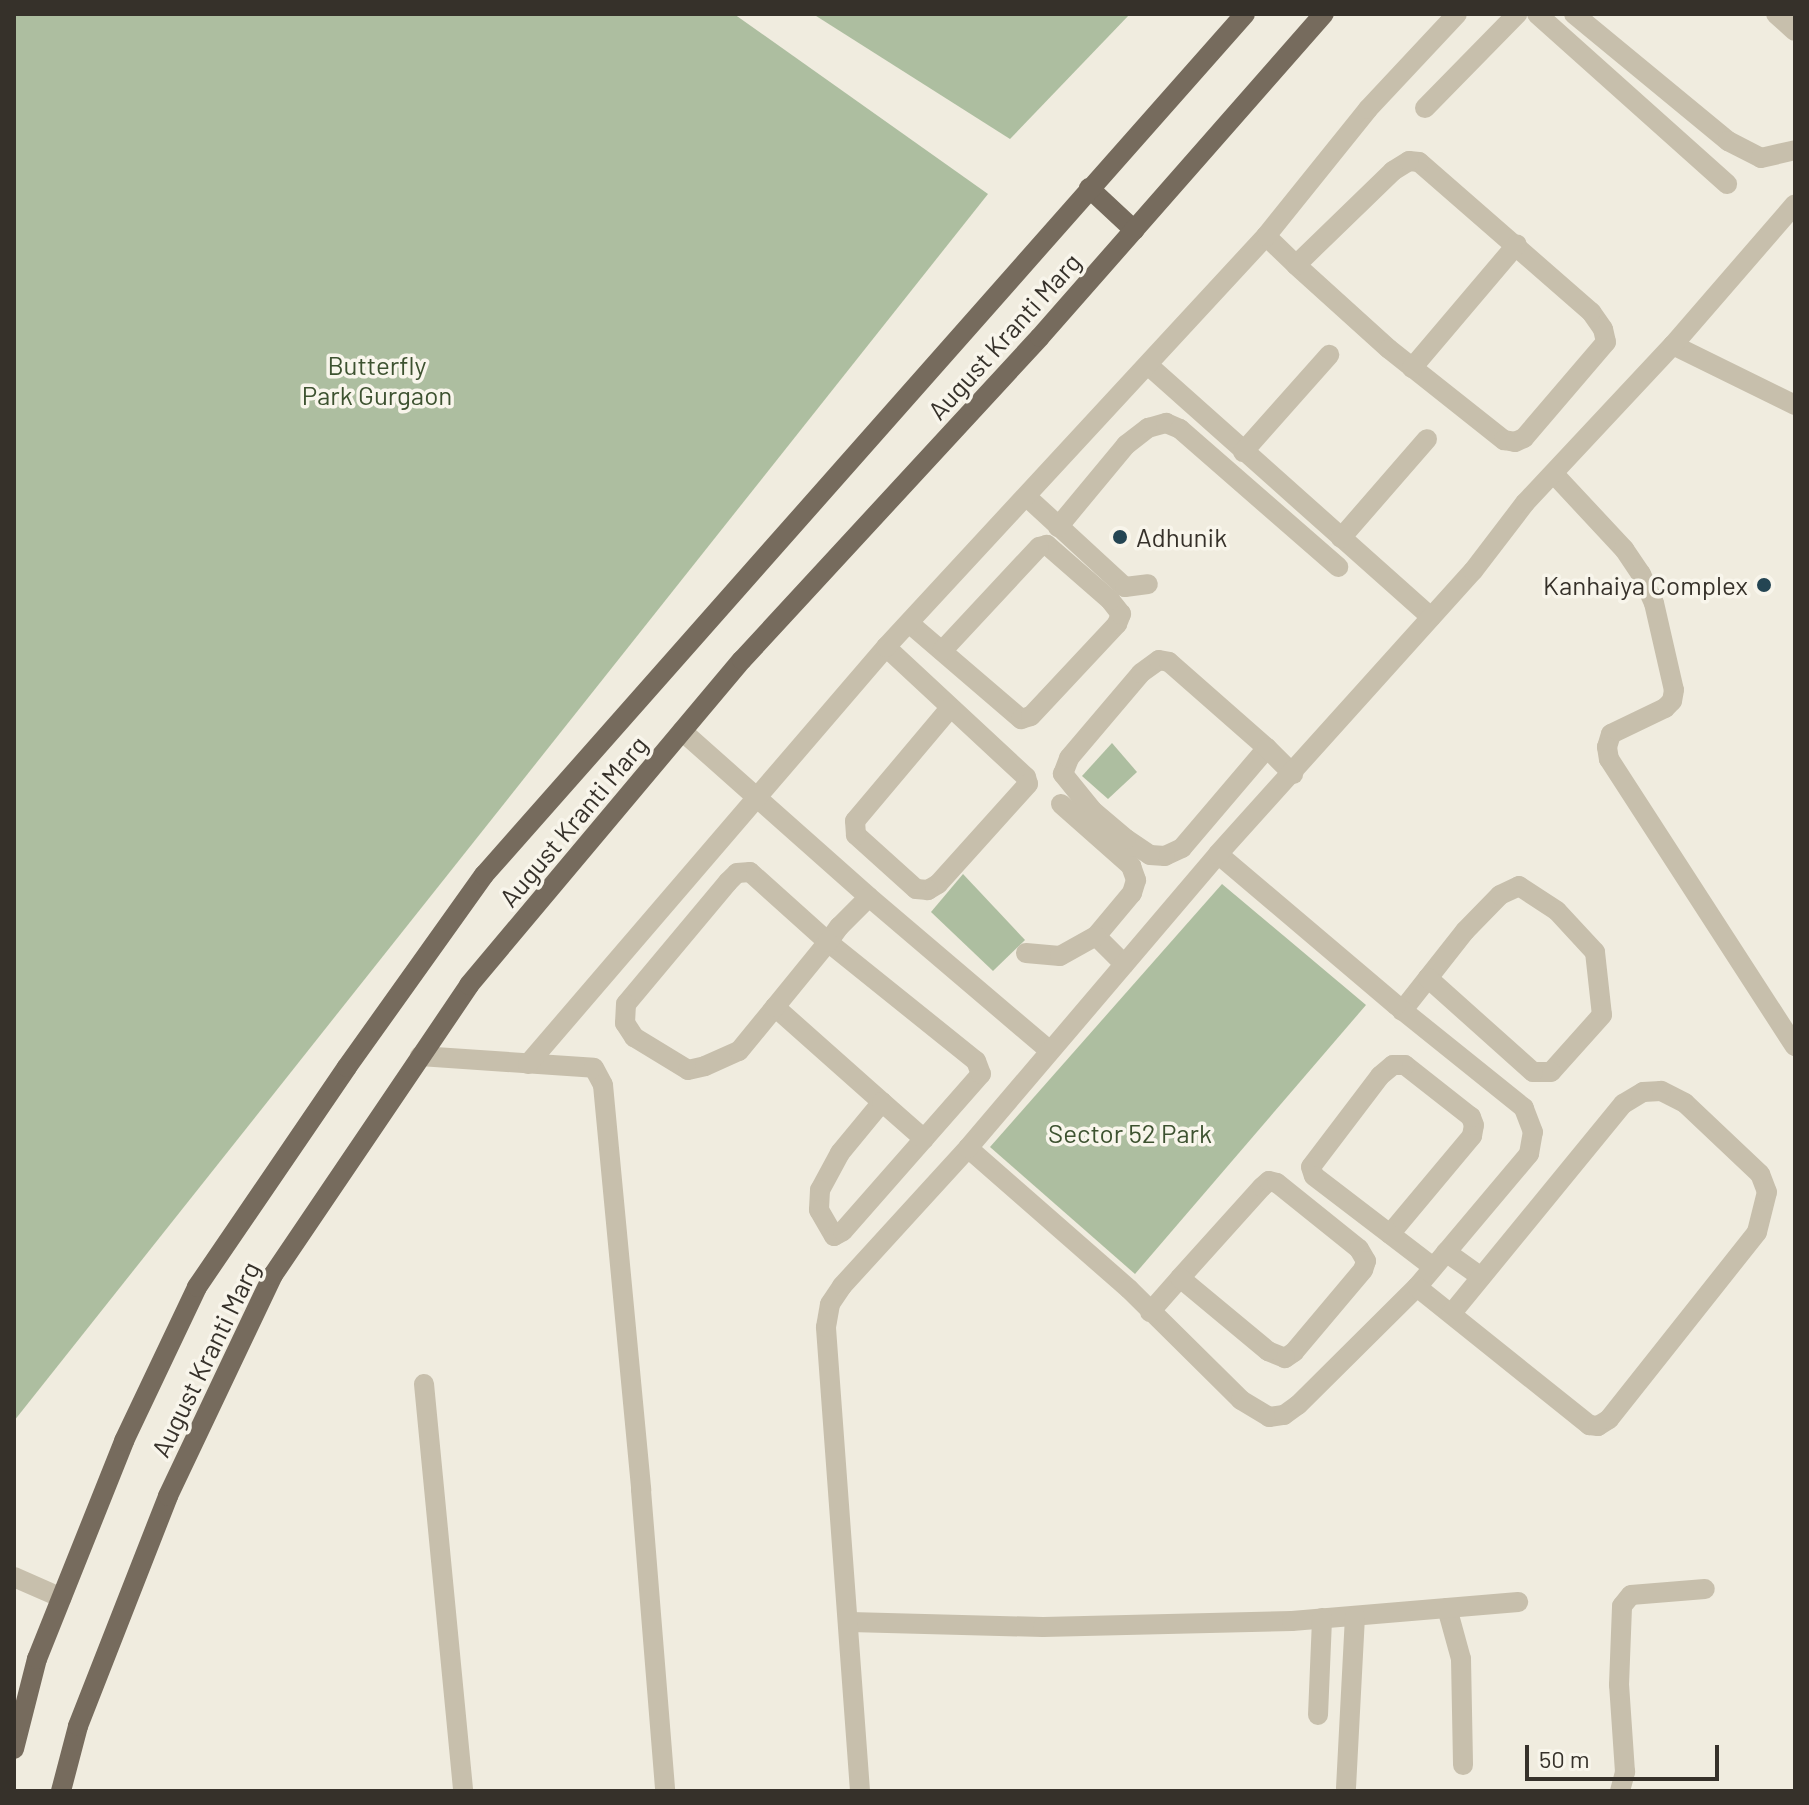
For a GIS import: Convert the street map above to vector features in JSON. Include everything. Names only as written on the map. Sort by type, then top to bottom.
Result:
[{"type":"main road","name":"August Kranti Marg","points":[[14,1749],[37,1659],[124,1441],[197,1287],[347,1067],[484,875],[1245,14]]},
{"type":"main road","name":"August Kranti Marg","points":[[61,1791],[78,1726],[168,1496],[273,1275],[469,985],[682,731],[1134,230],[1324,14]]},
{"type":"main road","points":[[1089,188],[1134,230]]},
{"type":"street","points":[[528,1064],[886,647],[1266,236],[1368,109],[1457,14]]},
{"type":"street","points":[[1425,108],[1517,14]]},
{"type":"street","points":[[1537,14],[1727,184]]},
{"type":"street","points":[[1574,14],[1728,141],[1761,158],[1795,150]]},
{"type":"street","points":[[1776,14],[1795,31]]},
{"type":"street","points":[[1266,236],[1296,265],[1412,368],[1504,440],[1515,442],[1524,438],[1606,342],[1603,329],[1591,312],[1517,244],[1419,162],[1409,161],[1393,171],[1296,265]]},
{"type":"street","points":[[860,1791],[826,1327],[830,1304],[842,1286],[968,1148],[1218,854],[1293,774],[1554,474],[1673,345],[1795,204]]},
{"type":"street","points":[[1412,368],[1517,244]]},
{"type":"street","points":[[1673,345],[1795,405]]},
{"type":"street","points":[[1243,452],[1329,355]]},
{"type":"street","points":[[1148,365],[1431,617]]},
{"type":"street","points":[[1058,527],[1126,445],[1148,428],[1166,423],[1180,429],[1338,567]]},
{"type":"street","points":[[1341,538],[1427,439]]},
{"type":"street","points":[[1554,474],[1624,549],[1641,574],[1654,603],[1674,690],[1672,701],[1665,708],[1611,734],[1607,747],[1609,759],[1795,1046]]},
{"type":"street","points":[[1027,497],[1125,587],[1148,584]]},
{"type":"street","points":[[909,623],[1021,719],[1031,716],[1117,624],[1121,614],[1047,545],[1039,547],[942,651]]},
{"type":"street","points":[[886,647],[1026,777],[1028,784],[938,884],[928,890],[916,889],[856,835],[855,821],[950,708]]},
{"type":"street","points":[[1267,748],[1182,848],[1165,856],[1150,855],[1126,839],[1093,811],[1063,774],[1069,758],[1141,673],[1159,660],[1169,662],[1267,748],[1293,774]]},
{"type":"street","points":[[682,731],[869,897],[1049,1050]]},
{"type":"street","points":[[1026,953],[1060,956],[1096,936],[1132,893],[1136,880],[1131,866],[1061,804]]},
{"type":"street","points":[[968,1148],[1129,1289],[1241,1400],[1269,1417],[1284,1415],[1298,1405],[1417,1287],[1529,1154],[1533,1132],[1524,1108],[1402,1011],[1218,854]]},
{"type":"street","points":[[869,897],[828,942],[739,1051],[688,1070],[634,1037],[625,1023],[626,1004],[737,873],[750,872],[828,942],[976,1061],[981,1074],[843,1231],[833,1236],[819,1210],[820,1190],[840,1153],[882,1102]]},
{"type":"street","points":[[1402,1011],[1428,978],[1500,895],[1519,886],[1557,911],[1595,952],[1602,1015],[1551,1072],[1533,1072],[1428,978]]},
{"type":"street","points":[[1096,936],[1124,964]]},
{"type":"street","points":[[775,1007],[924,1139]]},
{"type":"street","points":[[420,1056],[594,1068],[603,1085],[641,1490],[665,1791]]},
{"type":"street","points":[[1390,1234],[1472,1136],[1474,1125],[1471,1117],[1405,1065],[1393,1065],[1380,1076],[1311,1167],[1314,1176],[1390,1234],[1439,1260],[1481,1277]]},
{"type":"street","points":[[1417,1287],[1589,1425],[1598,1426],[1609,1419],[1757,1232],[1767,1192],[1760,1174],[1685,1103],[1661,1091],[1643,1092],[1623,1104],[1451,1314]]},
{"type":"street","points":[[1150,1312],[1180,1278],[1269,1181],[1277,1183],[1359,1249],[1366,1261],[1363,1270],[1294,1352],[1285,1358],[1268,1351],[1180,1278]]},
{"type":"street","points":[[424,1384],[463,1791]]},
{"type":"street","points":[[14,1577],[62,1598]]},
{"type":"street","points":[[1620,1791],[1625,1772],[1619,1685],[1622,1606],[1631,1595],[1705,1589]]},
{"type":"street","points":[[850,1622],[1043,1627],[1322,1618],[1518,1602]]},
{"type":"street","points":[[1447,1608],[1461,1659],[1463,1765]]},
{"type":"street","points":[[1346,1788],[1355,1616]]},
{"type":"street","points":[[1318,1715],[1322,1618]]},
{"type":"green space","name":"Butterfly Park Gurgaon","points":[[14,14],[734,14],[988,194],[14,1421]]},
{"type":"green space","points":[[813,14],[1130,14],[1010,139]]},
{"type":"green space","points":[[1112,743],[1137,772],[1108,799],[1082,776]]},
{"type":"green space","points":[[963,874],[1025,940],[993,971],[931,912]]},
{"type":"green space","name":"Sector 52 Park","points":[[1222,884],[1366,1005],[1135,1274],[990,1147]]},
{"type":"place","name":"Adhunik","points":[[1120,537]]},
{"type":"place","name":"Kanhaiya Complex","points":[[1764,585]]}]
